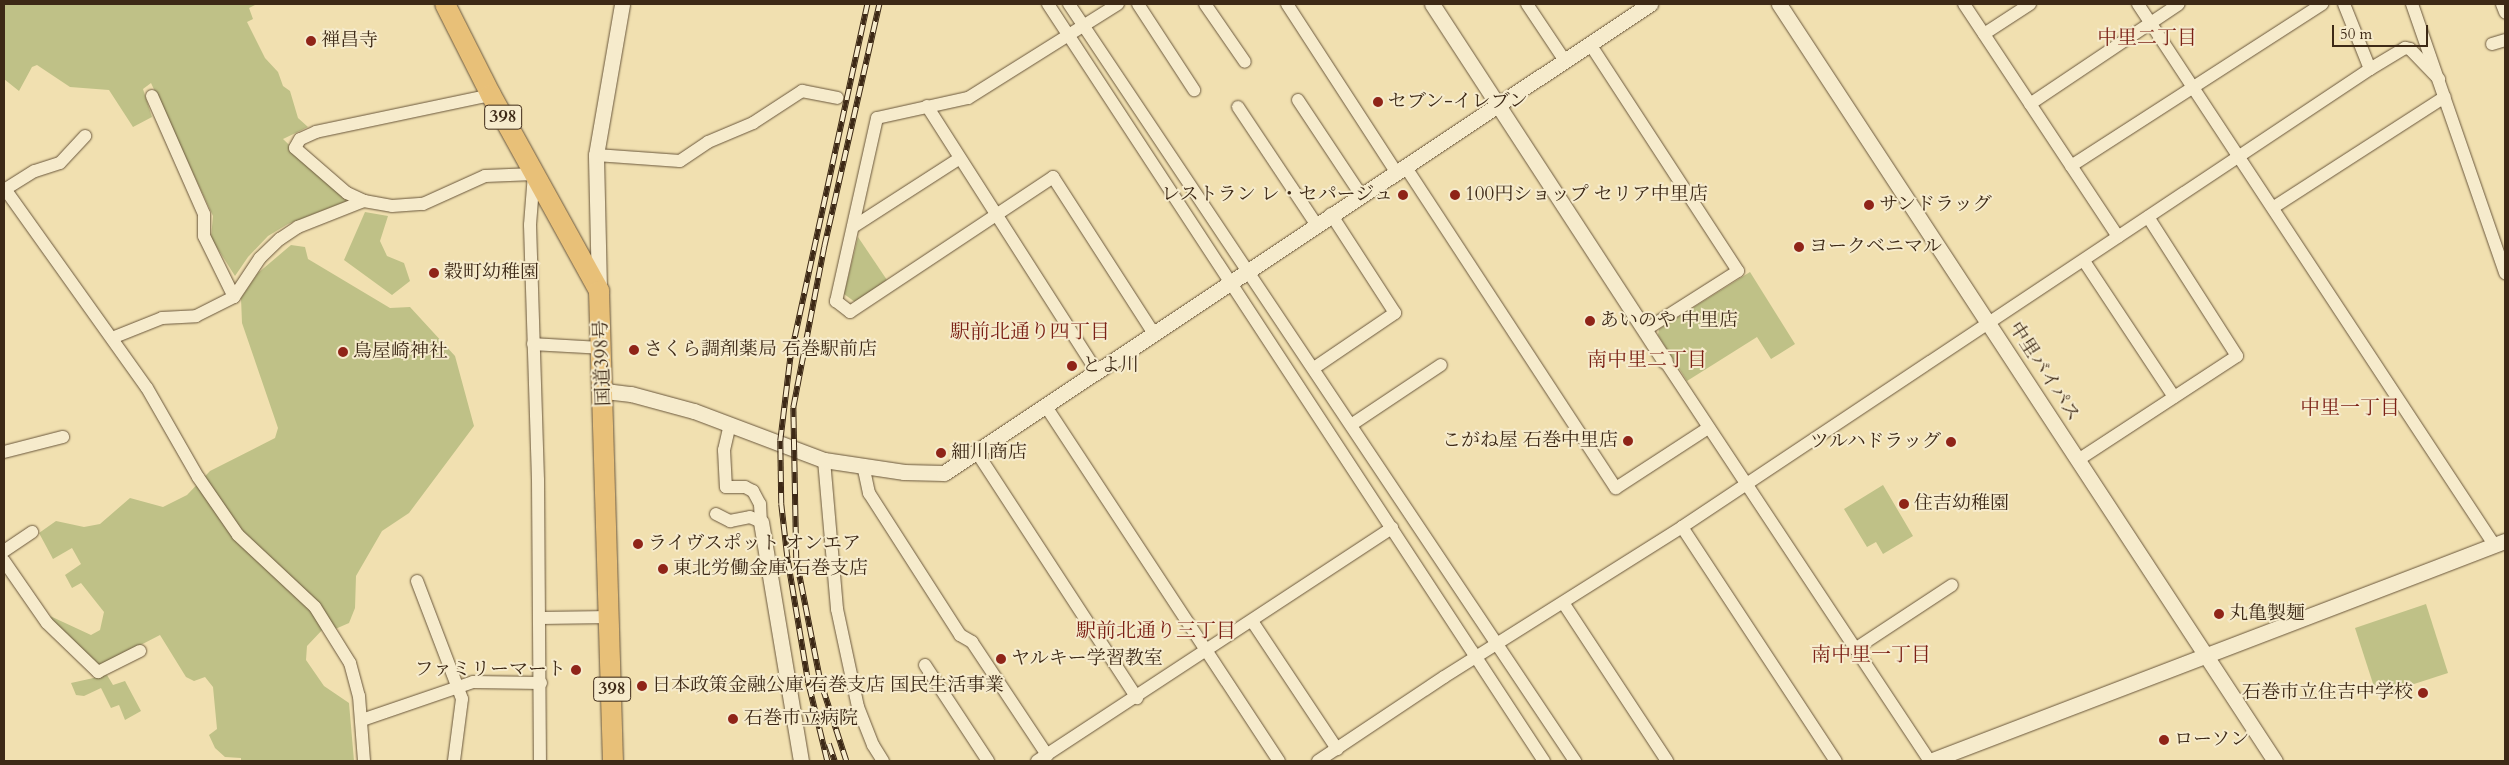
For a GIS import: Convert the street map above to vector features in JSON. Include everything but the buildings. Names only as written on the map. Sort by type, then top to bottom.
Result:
[{"type":"highway","name":"国道398号","points":[[445,4],[491,95],[564,230],[599,290],[605,391],[613,761]]},
{"type":"street","points":[[599,290],[596,233],[596,155],[622,4]]},
{"type":"street","points":[[1048,4],[1544,761]]},
{"type":"street","points":[[1069,4],[1575,761]]},
{"type":"street","points":[[1118,4],[968,98],[876,118],[836,301],[850,312],[1053,177],[1153,332]]},
{"type":"street","points":[[1138,4],[1194,90]]},
{"type":"street","points":[[1205,4],[1245,62]]},
{"type":"street","points":[[1287,4],[1401,169],[1616,488],[1708,428]]},
{"type":"street","points":[[1432,4],[1708,428],[1748,483],[1930,761],[2500,544],[2138,4]]},
{"type":"street","points":[[1527,4],[1565,61]]},
{"type":"street","points":[[605,391],[631,394],[730,424],[824,460],[936,475],[976,451],[1650,4]]},
{"type":"street","name":"中里バイパス","points":[[1779,4],[2275,761]]},
{"type":"street","points":[[1964,4],[2118,237]]},
{"type":"street","points":[[1984,34],[2030,4]]},
{"type":"street","points":[[2030,104],[2179,4]]},
{"type":"street","points":[[2071,166],[2322,4]]},
{"type":"street","points":[[2344,4],[2370,69]]},
{"type":"street","points":[[2412,4],[2504,268]]},
{"type":"street","points":[[2502,4],[2505,12]]},
{"type":"street","points":[[2492,44],[2505,40]]},
{"type":"street","points":[[1590,44],[1738,271],[1645,330]]},
{"type":"street","points":[[1318,761],[1476,657],[1564,604],[1682,527],[2370,69],[2405,48],[2410,49],[2439,79]]},
{"type":"street","points":[[596,155],[680,160],[708,142],[753,123],[802,91],[837,98]]},
{"type":"street","points":[[491,95],[316,132],[300,139],[295,148],[347,193],[364,201],[412,207],[485,176],[534,174],[530,225],[540,618],[540,761]]},
{"type":"street","points":[[152,96],[204,214],[204,236],[234,297]]},
{"type":"street","points":[[2274,207],[2445,97]]},
{"type":"street","points":[[1298,100],[1361,195]]},
{"type":"street","points":[[927,106],[1096,370]]},
{"type":"street","points":[[1238,107],[1316,224]]},
{"type":"street","points":[[85,136],[60,162],[35,171],[5,189],[160,408],[198,477],[238,535],[315,607],[350,663],[362,720],[364,761]]},
{"type":"street","points":[[853,227],[960,158]]},
{"type":"street","points":[[112,338],[162,318],[196,316],[234,297],[260,258],[280,239],[298,227],[364,201]]},
{"type":"street","points":[[1314,368],[1395,313],[1331,214]]},
{"type":"street","points":[[2078,460],[2237,356],[2148,217]]},
{"type":"street","points":[[564,230],[580,240],[596,233]]},
{"type":"street","points":[[2504,268],[2505,243]]},
{"type":"street","points":[[2084,261],[2174,397]]},
{"type":"street","points":[[534,344],[603,348]]},
{"type":"street","points":[[1351,425],[1441,365]]},
{"type":"street","points":[[1045,405],[1279,761]]},
{"type":"street","points":[[730,424],[724,450],[726,487],[745,487],[753,490],[760,504],[761,522],[801,761]]},
{"type":"street","points":[[4,452],[63,437]]},
{"type":"street","points":[[976,451],[1137,698]]},
{"type":"street","points":[[824,460],[837,608],[858,707],[873,745],[883,761]]},
{"type":"street","points":[[863,465],[869,493],[960,635],[972,642],[1042,758],[1137,698],[1206,650],[1392,528]]},
{"type":"street","points":[[716,514],[730,521],[750,517],[761,522]]},
{"type":"street","points":[[1682,527],[1836,761]]},
{"type":"street","points":[[4,551],[32,532]]},
{"type":"street","points":[[4,561],[47,622],[98,672],[140,651]]},
{"type":"street","points":[[417,581],[462,699],[454,761]]},
{"type":"street","points":[[1855,649],[1952,584]]},
{"type":"street","points":[[1564,604],[1667,761]]},
{"type":"street","points":[[540,618],[610,617]]},
{"type":"street","points":[[1252,621],[1337,749]]},
{"type":"street","points":[[924,665],[988,761]]},
{"type":"street","points":[[362,720],[458,685],[472,682],[540,683]]},
{"type":"green space","points":[[4,4],[257,4],[249,8],[253,19],[247,22],[265,58],[278,72],[283,86],[290,91],[298,118],[308,127],[283,139],[347,201],[288,224],[268,236],[248,257],[235,276],[211,238],[213,216],[151,83],[143,89],[152,117],[133,127],[109,90],[70,87],[37,65],[32,67],[19,91],[4,79]]},
{"type":"green space","points":[[365,212],[388,216],[380,241],[387,256],[404,263],[410,281],[392,295],[344,260]]},
{"type":"green space","points":[[858,237],[887,280],[855,302],[844,294]]},
{"type":"green space","points":[[291,245],[305,247],[308,259],[390,308],[410,307],[455,356],[474,426],[409,513],[382,531],[356,576],[355,608],[349,623],[333,630],[324,628],[307,646],[306,660],[324,686],[349,703],[354,761],[241,761],[241,758],[225,757],[215,748],[209,735],[217,729],[213,687],[205,677],[194,681],[186,677],[160,635],[98,667],[63,634],[50,616],[91,635],[100,630],[104,612],[81,583],[72,588],[65,575],[81,564],[72,548],[53,559],[39,533],[56,521],[84,527],[100,524],[130,498],[163,507],[187,495],[210,471],[275,438],[278,428],[242,323],[241,298],[258,273]]},
{"type":"green space","points":[[1750,272],[1795,344],[1771,359],[1757,337],[1687,381],[1658,335],[1659,329]]},
{"type":"green space","points":[[1883,485],[1913,536],[1883,554],[1876,542],[1867,547],[1844,509]]},
{"type":"green space","points":[[2426,604],[2448,673],[2377,696],[2355,628]]},
{"type":"green space","points":[[107,675],[113,685],[125,681],[141,711],[125,720],[119,705],[111,708],[101,688],[84,696],[76,695],[71,683]]},
{"type":"railway","points":[[827,761],[808,683],[787,557],[781,504],[780,441],[790,358],[867,4]]},
{"type":"railway","points":[[846,761],[820,681],[796,560],[793,408],[824,247],[879,4]]},
{"type":"railway","points":[[829,744],[835,761]]},
{"type":"place","name":"禅昌寺","points":[[311,41]]},
{"type":"place","name":"セブン-イレブン","points":[[1378,102]]},
{"type":"place","name":"レストラン レ・セパージュ","points":[[1403,195]]},
{"type":"place","name":"100円ショップ セリア中里店","points":[[1455,195]]},
{"type":"place","name":"サンドラッグ","points":[[1869,205]]},
{"type":"place","name":"ヨークベニマル","points":[[1799,247]]},
{"type":"place","name":"穀町幼稚園","points":[[434,273]]},
{"type":"place","name":"あいのや 中里店","points":[[1590,321]]},
{"type":"place","name":"さくら調剤薬局 石巻駅前店","points":[[634,350]]},
{"type":"place","name":"鳥屋崎神社","points":[[343,352]]},
{"type":"place","name":"とよ川","points":[[1072,366]]},
{"type":"place","name":"こがね屋 石巻中里店","points":[[1628,441]]},
{"type":"place","name":"ツルハドラッグ","points":[[1951,442]]},
{"type":"place","name":"細川商店","points":[[941,453]]},
{"type":"place","name":"住吉幼稚園","points":[[1904,504]]},
{"type":"place","name":"ライヴスポット オンエア","points":[[638,544]]},
{"type":"place","name":"東北労働金庫 石巻支店","points":[[663,569]]},
{"type":"place","name":"丸亀製麺","points":[[2219,614]]},
{"type":"place","name":"ヤルキー学習教室","points":[[1001,659]]},
{"type":"place","name":"ファミリーマート","points":[[576,670]]},
{"type":"place","name":"日本政策金融公庫 石巻支店 国民生活事業","points":[[642,686]]},
{"type":"place","name":"石巻市立住吉中学校","points":[[2423,693]]},
{"type":"place","name":"石巻市立病院","points":[[733,719]]},
{"type":"place","name":"ローソン","points":[[2164,740]]},
{"type":"district","name":"中里二丁目","points":[[2147,37]]},
{"type":"district","name":"駅前北通り四丁目","points":[[1030,331]]},
{"type":"district","name":"南中里二丁目","points":[[1647,359]]},
{"type":"district","name":"中里一丁目","points":[[2350,407]]},
{"type":"district","name":"駅前北通り三丁目","points":[[1156,630]]},
{"type":"district","name":"南中里一丁目","points":[[1871,654]]}]
